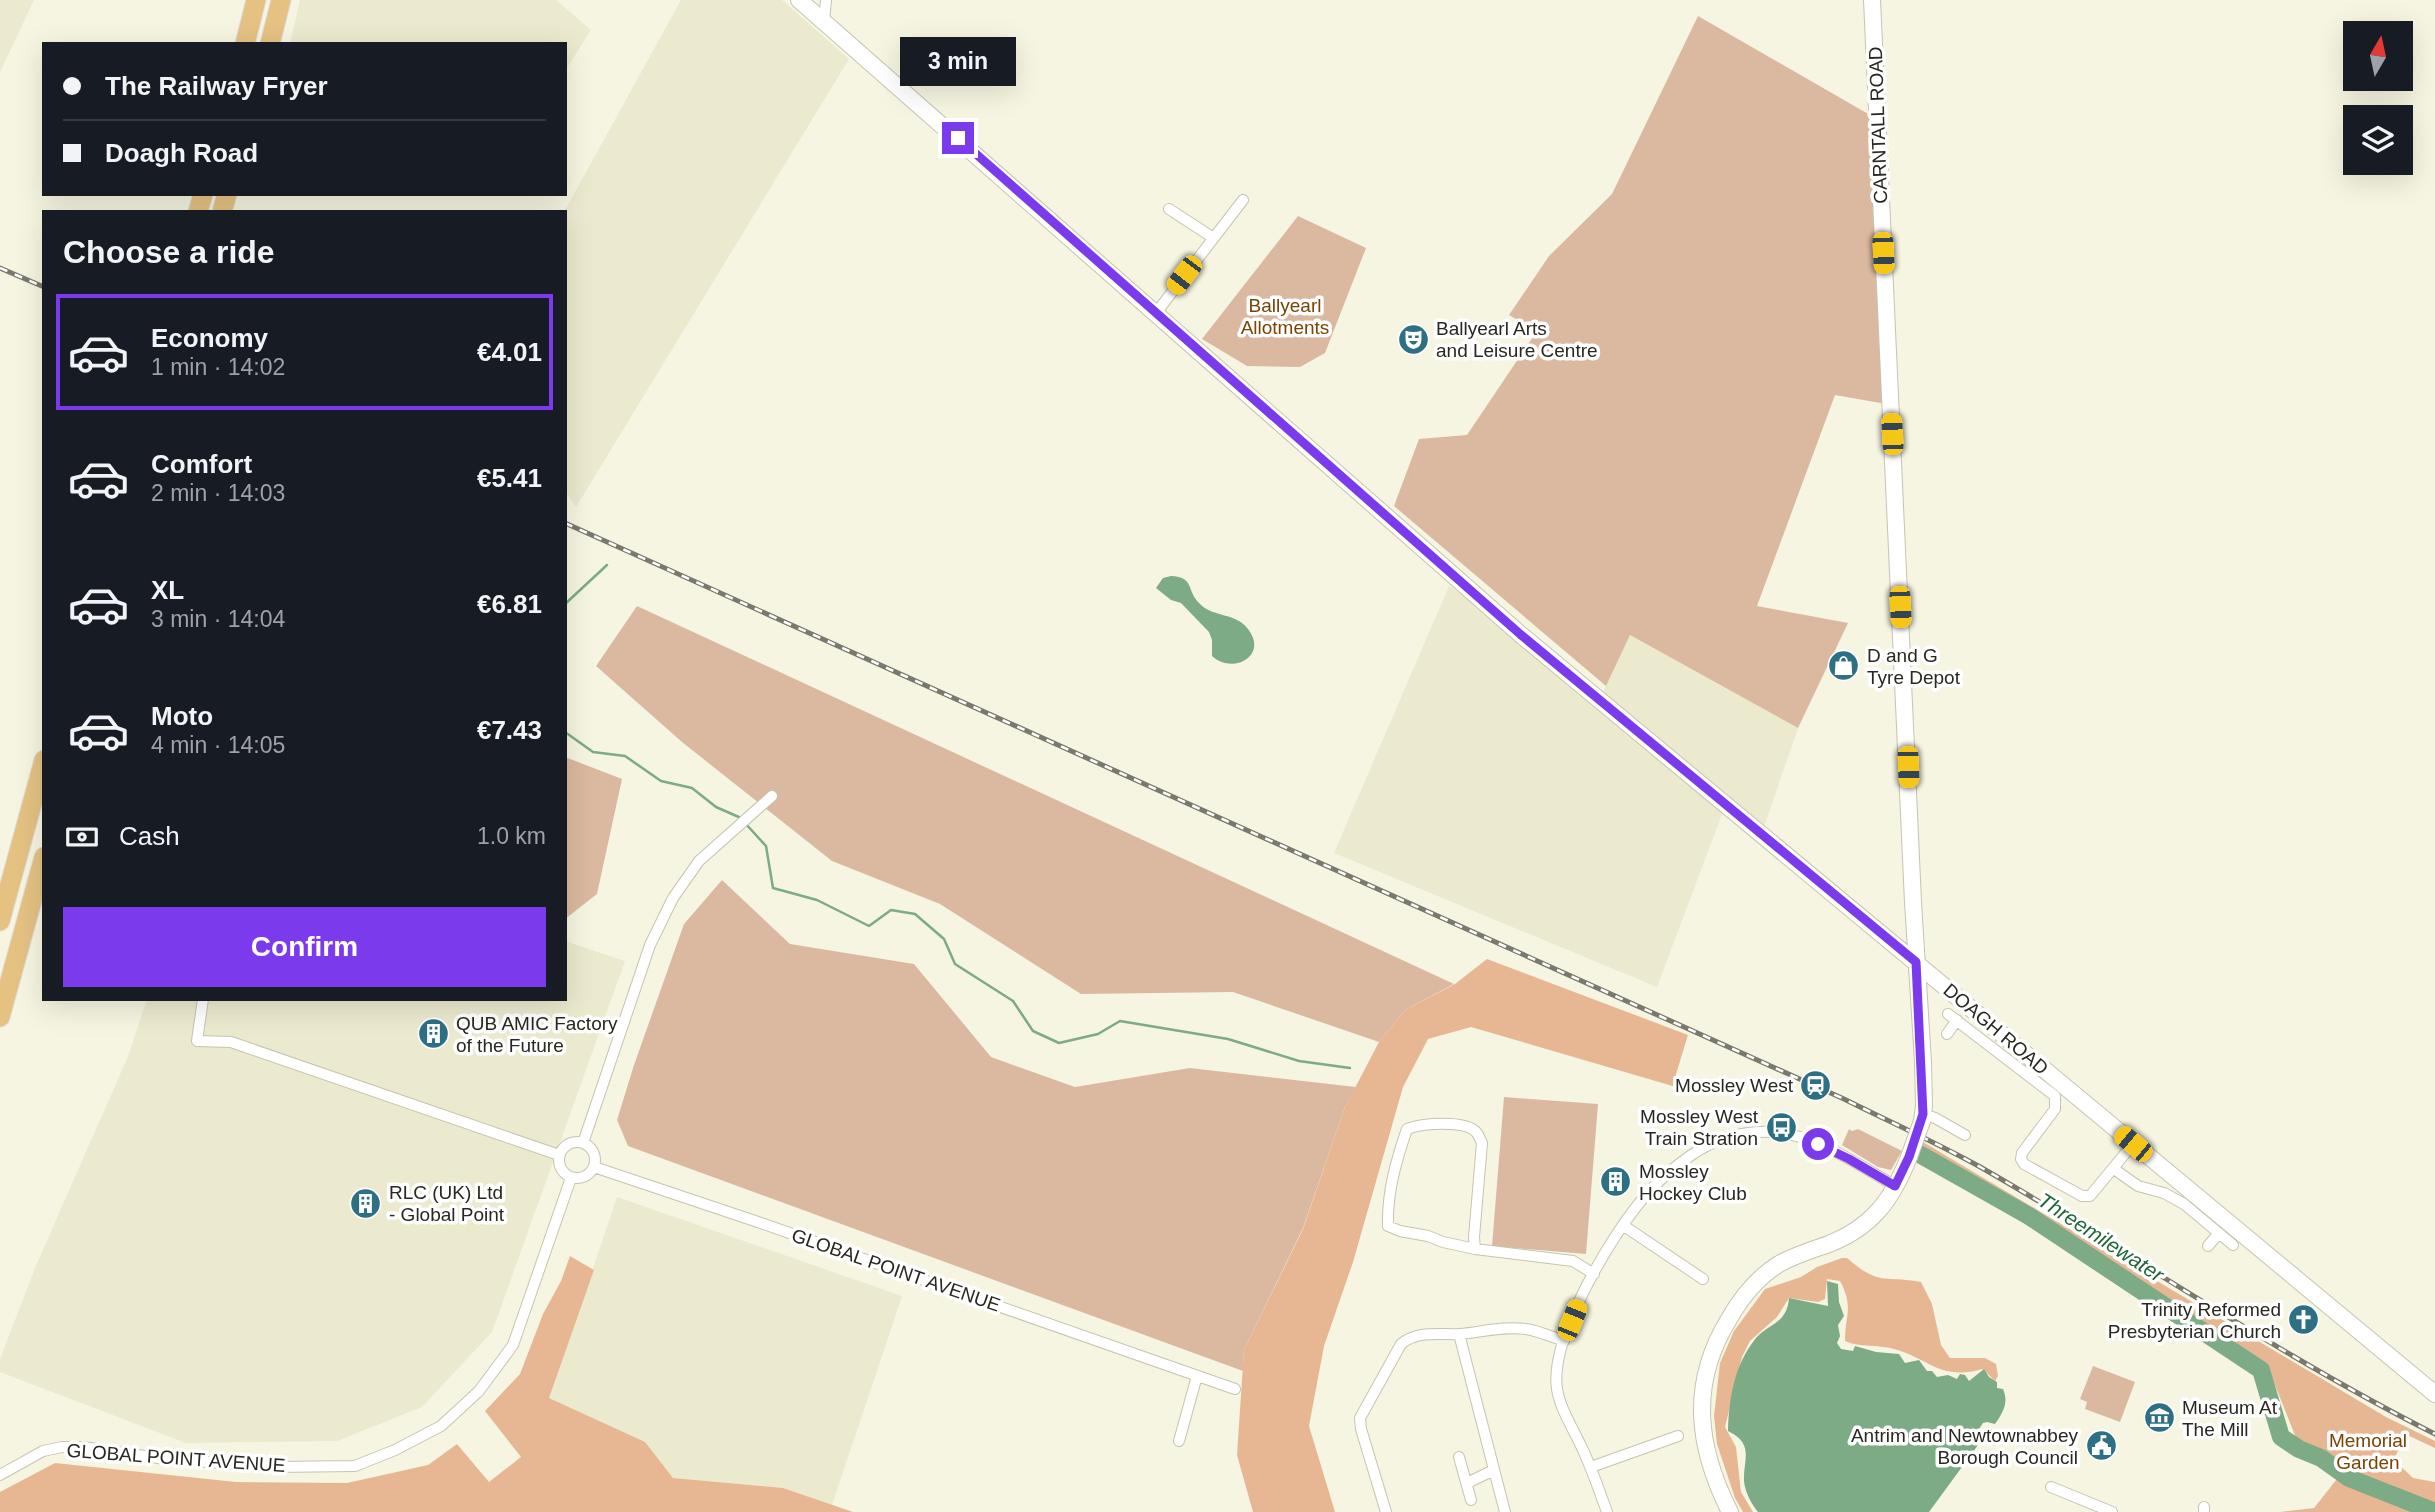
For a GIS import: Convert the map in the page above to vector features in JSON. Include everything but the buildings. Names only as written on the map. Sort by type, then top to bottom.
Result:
[{"type":"highway","points":[[246,42],[256,0]]},
{"type":"highway","points":[[271,42],[281,0]]},
{"type":"highway","points":[[0,921],[42,767]]},
{"type":"highway","points":[[0,1017],[42,864]]},
{"type":"main road","name":"DOAGH ROAD","points":[[799,0],[1529,642],[2435,1394]]},
{"type":"main road","name":"CARNTALL ROAD","points":[[1872,0],[1923,1117]]},
{"type":"main road","points":[[1730,1512],[1715,1479],[1702,1421],[1704,1381],[1716,1343],[1737,1305],[1777,1265],[1863,1226],[1881,1209],[1909,1157],[1923,1117]]},
{"type":"street","points":[[824,21],[826,0]]},
{"type":"street","points":[[1156,313],[1242,200]]},
{"type":"street","points":[[1169,209],[1212,237]]},
{"type":"street","points":[[583,1143],[650,945],[673,898],[699,861],[772,796]]},
{"type":"street","points":[[203,1001],[197,1041],[231,1042],[559,1155]]},
{"type":"street","points":[[1947,1034],[1953,1017],[2055,1097],[2055,1109],[2022,1153],[2024,1164],[2082,1196],[2090,1196],[2133,1144]]},
{"type":"street","points":[[1923,1117],[1935,1118],[1965,1135]]},
{"type":"street","points":[[1475,1249],[1482,1143],[1476,1131],[1465,1126],[1421,1124],[1407,1129],[1387,1203],[1388,1226],[1475,1249],[1573,1261],[1594,1274]]},
{"type":"street","points":[[1607,1512],[1557,1388],[1564,1341],[1580,1300],[1624,1226],[1647,1194],[1691,1155],[1718,1141],[1745,1133],[1772,1132],[1801,1137],[1849,1159],[1895,1186]]},
{"type":"street","points":[[571,1143],[583,1143],[593,1153],[594,1167],[587,1175],[571,1178],[561,1169],[559,1155],[571,1143]]},
{"type":"street","name":"GLOBAL POINT AVENUE","points":[[594,1167],[1235,1390]]},
{"type":"street","points":[[2114,1169],[2138,1185],[2165,1193],[2184,1204],[2233,1245]]},
{"type":"street","name":"GLOBAL POINT AVENUE","points":[[0,1475],[43,1451],[61,1447],[83,1447],[165,1459],[274,1467],[355,1466],[441,1426],[480,1391],[513,1345],[571,1178]]},
{"type":"street","points":[[1624,1226],[1703,1279]]},
{"type":"street","points":[[2208,1247],[2219,1233]]},
{"type":"street","points":[[1386,1512],[1360,1418],[1396,1352],[1408,1338],[1433,1333],[1459,1334],[1495,1328],[1526,1329],[1564,1341]]},
{"type":"street","points":[[1459,1334],[1505,1512]]},
{"type":"street","points":[[1179,1441],[1197,1376]]},
{"type":"street","points":[[1591,1467],[1678,1436]]},
{"type":"street","points":[[1459,1457],[1471,1500]]},
{"type":"street","points":[[1467,1483],[1494,1470]]},
{"type":"street","points":[[2051,1488],[2112,1512]]},
{"type":"shaded area","points":[[0,0],[34,0],[0,72]]},
{"type":"shaded area","points":[[300,0],[556,0],[591,30],[567,68],[567,42],[290,42]]},
{"type":"shaded area","points":[[681,0],[782,0],[849,59],[576,507],[567,494],[565,210]]},
{"type":"shaded area","points":[[1171,576],[1184,579],[1200,604],[1237,620],[1248,629],[1254,647],[1245,660],[1229,664],[1212,656],[1209,632],[1181,603],[1171,600],[1156,588],[1163,578]]},
{"type":"shaded area","points":[[1449,586],[1513,628],[1599,700],[1630,635],[1798,728],[1763,830],[1722,814],[1657,987],[1334,853]]},
{"type":"shaded area","points":[[567,942],[625,961],[492,1332],[422,1407],[337,1441],[186,1443],[0,1372],[0,1359],[35,1268],[129,1054],[146,1001],[567,1001]]},
{"type":"shaded area","points":[[617,1197],[902,1296],[832,1505],[783,1488],[673,1478],[644,1442],[549,1398]]},
{"type":"shaded area","points":[[1827,1281],[1838,1284],[1839,1302],[1844,1316],[1838,1325],[1840,1336],[1837,1343],[1841,1349],[1853,1351],[1855,1346],[1876,1352],[1899,1354],[1905,1363],[1919,1360],[1927,1371],[1932,1371],[1937,1377],[1948,1375],[1957,1379],[1960,1374],[1965,1375],[1969,1381],[1984,1369],[1989,1377],[1997,1382],[1997,1388],[2003,1389],[2005,1403],[1995,1424],[1983,1423],[1977,1432],[1981,1441],[1929,1512],[1758,1512],[1749,1497],[1744,1481],[1745,1447],[1742,1441],[1728,1431],[1731,1395],[1742,1359],[1756,1338],[1785,1313],[1789,1298],[1828,1306]]},
{"type":"green space","points":[[1698,16],[1870,115],[1886,404],[1835,395],[1757,606],[1848,623],[1798,728],[1630,635],[1606,686],[1394,506],[1419,439],[1467,435],[1537,331],[1509,315],[1549,256],[1612,194]]},
{"type":"green space","name":"Ballyearl Allotments","points":[[1298,216],[1366,248],[1325,353],[1300,367],[1247,366],[1202,339]]},
{"type":"green space","points":[[637,606],[1454,984],[1405,1010],[1379,1042],[1233,992],[1081,994],[940,904],[832,861],[682,742],[596,666]]},
{"type":"green space","points":[[567,758],[622,779],[597,894],[567,917]]},
{"type":"green space","points":[[722,880],[790,944],[914,964],[991,1057],[1075,1087],[1190,1068],[1356,1087],[1345,1107],[1303,1228],[1244,1350],[1243,1371],[628,1146],[617,1120],[634,1065],[684,924]]},
{"type":"green space","points":[[1487,959],[1688,1035],[1676,1074],[1676,1087],[1471,1027],[1428,1039],[1403,1087],[1353,1262],[1324,1346],[1309,1426],[1335,1512],[1253,1512],[1237,1455],[1244,1350],[1303,1229],[1345,1107],[1379,1042],[1405,1010],[1455,984]]},
{"type":"green space","points":[[1504,1097],[1598,1104],[1586,1254],[1492,1246]]},
{"type":"green space","points":[[1849,1129],[1858,1129],[1902,1151],[1891,1170],[1878,1167],[1842,1145]]},
{"type":"green space","name":"Memorial Garden","points":[[1923,1142],[2386,1417],[2435,1441],[2435,1448],[2405,1434],[2394,1460],[2413,1478],[2435,1482],[2435,1512],[2280,1512],[2314,1508],[2344,1470],[2296,1438],[2269,1370],[1917,1159]]},
{"type":"green space","points":[[570,1256],[594,1270],[549,1398],[645,1442],[673,1478],[783,1488],[853,1512],[0,1512],[0,1492],[55,1463],[236,1482],[347,1483],[428,1465],[457,1444],[489,1482],[521,1457],[485,1411],[520,1374],[543,1314],[561,1281]]},
{"type":"green space","points":[[1847,1258],[1875,1276],[1921,1282],[1932,1304],[1941,1345],[1950,1358],[1985,1358],[1996,1364],[1998,1376],[1995,1381],[1983,1369],[1968,1372],[1945,1371],[1894,1349],[1845,1341],[1848,1305],[1840,1281],[1827,1279],[1825,1299],[1818,1302],[1789,1298],[1777,1317],[1750,1341],[1742,1357],[1725,1427],[1736,1447],[1741,1492],[1753,1512],[1743,1512],[1735,1498],[1717,1444],[1714,1416],[1720,1363],[1734,1331],[1765,1289],[1801,1277],[1817,1267]]},
{"type":"green space","points":[[2093,1366],[2135,1382],[2120,1422],[2085,1409],[2087,1402],[2080,1399]]},
{"type":"waterway","points":[[567,602],[607,565]]},
{"type":"waterway","points":[[567,733],[593,752],[625,756],[661,781],[692,788],[716,807],[741,818]]},
{"type":"waterway","points":[[745,823],[766,846],[773,888],[817,900],[869,926],[891,910],[915,914],[944,939],[955,964],[1013,1001],[1033,1031],[1059,1043],[1098,1034],[1120,1021],[1228,1039],[1299,1061],[1350,1068]]},
{"type":"waterway","name":"Threemilewater","points":[[1921,1155],[2029,1216],[2261,1370],[2281,1437],[2299,1449],[2321,1458],[2349,1478],[2435,1512]]},
{"type":"railway","points":[[0,268],[42,286]]},
{"type":"railway","points":[[567,524],[1844,1099],[1982,1168],[2319,1371],[2435,1434]]},
{"type":"place","name":"Ballyearl Arts and Leisure Centre","points":[[1413,339]]},
{"type":"place","name":"D and G Tyre Depot","points":[[1844,666]]},
{"type":"place","name":"QUB AMIC Factory of the Future","points":[[433,1034]]},
{"type":"place","name":"Mossley West","points":[[1816,1085]]},
{"type":"place","name":"Mossley West Train Stration","points":[[1781,1127]]},
{"type":"place","name":"Mossley Hockey Club","points":[[1616,1182]]},
{"type":"place","name":"RLC (UK) Ltd - Global Point","points":[[366,1203]]},
{"type":"place","name":"Trinity Reformed Presbyterian Church","points":[[2304,1320]]},
{"type":"place","name":"Museum At The Mill","points":[[2159,1418]]},
{"type":"place","name":"Antrim and Newtownabbey Borough Council","points":[[2101,1446]]},
{"type":"route","points":[[958,138],[1520,634],[1916,962],[1924,1106],[1922,1121],[1906,1166],[1895,1186],[1818,1144]]}]
